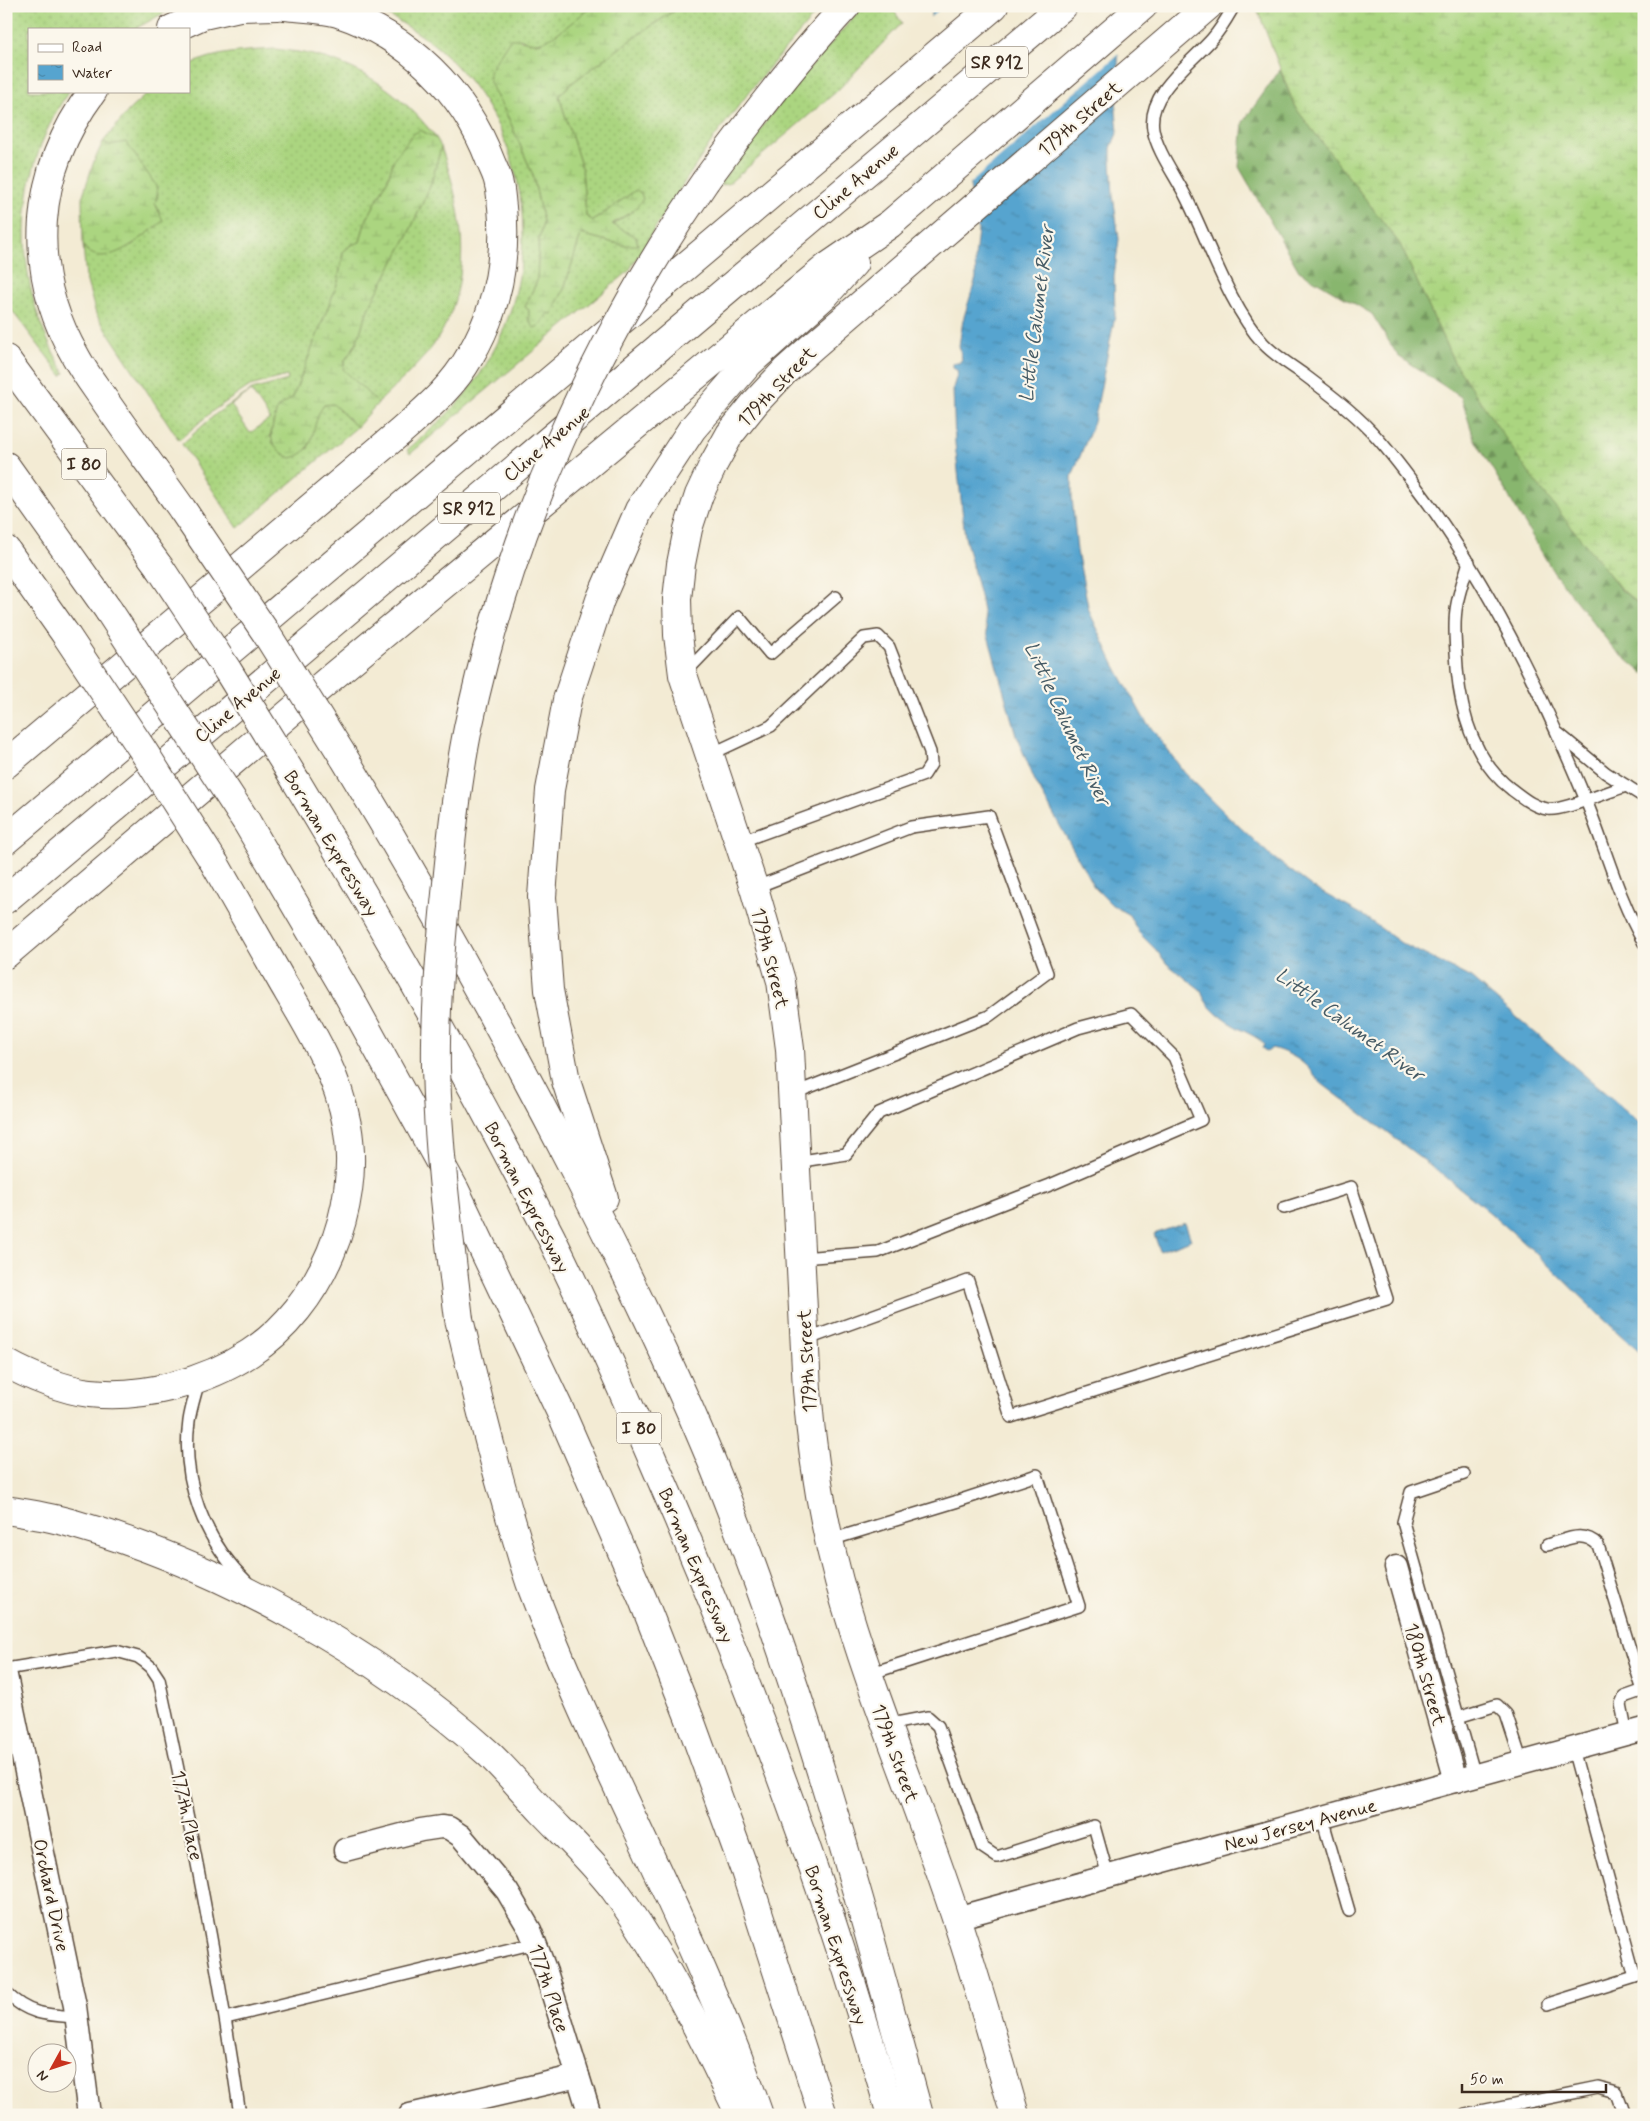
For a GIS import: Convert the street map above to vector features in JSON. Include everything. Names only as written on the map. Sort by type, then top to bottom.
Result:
[{"type":"main road","points":[[174,28],[203,15],[239,8],[277,6]]},
{"type":"main road","points":[[6,764],[406,427],[444,391],[470,356],[490,314],[501,274],[504,230],[500,185],[485,146],[469,114],[452,91],[421,60],[384,34],[337,13],[285,6]]},
{"type":"main road","points":[[759,2115],[744,2071],[700,1962],[582,1708],[532,1587],[492,1459],[458,1319],[445,1199],[436,1068],[438,976],[457,789],[468,728],[489,643],[510,576],[530,516],[570,420],[623,314],[672,232],[706,180],[760,107],[801,56],[846,6]]},
{"type":"main road","name":"SR 912","points":[[6,840],[994,6]]},
{"type":"main road","name":"Cline Avenue","points":[[6,898],[1063,6]]},
{"type":"main road","points":[[6,954],[332,677],[827,267],[890,224],[1143,6]]},
{"type":"main road","name":"179th Street","points":[[1015,2115],[956,1918],[868,1674],[839,1581],[819,1494],[811,1444],[790,1049],[781,981],[754,888],[683,675],[678,635],[677,599],[688,528],[699,495],[730,434],[754,403],[785,371],[1208,6]]},
{"type":"main road","points":[[92,92],[63,140],[48,181],[42,218],[43,255],[48,289],[58,319],[76,358],[266,633],[343,756],[460,954],[536,1095],[640,1300],[712,1462],[773,1624],[825,1782],[919,2115]]},
{"type":"main road","points":[[640,1300],[588,1152],[566,1081],[549,990],[542,897],[550,790],[567,700],[600,600],[639,510],[692,429],[749,363],[825,295],[890,224]]},
{"type":"main road","name":"Borman Expressway","points":[[6,359],[160,568],[228,671],[355,878],[457,1059],[552,1239],[622,1388],[702,1573],[771,1749],[830,1919],[891,2115]]},
{"type":"main road","points":[[6,466],[109,611],[246,821],[347,993],[455,1190],[563,1417],[643,1600],[690,1717],[745,1871],[823,2115]]},
{"type":"main road","points":[[6,550],[142,749],[215,864],[311,1031],[338,1089],[347,1126],[350,1167],[344,1212],[331,1255],[310,1291],[283,1325],[250,1353],[199,1380],[145,1392],[90,1393],[29,1376],[6,1363]]},
{"type":"main road","points":[[6,1510],[74,1524],[176,1559],[269,1603],[340,1644],[422,1699],[489,1755],[612,1888],[660,1959],[704,2040],[740,2115]]},
{"type":"street","name":"180th Street","points":[[1396,1567],[1466,1778]]},
{"type":"street","name":"Orchard Drive","points":[[6,1676],[76,2018],[89,2115]]},
{"type":"street","name":"New Jersey Avenue","points":[[956,1918],[1635,1731]]},
{"type":"street","name":"177th Place","points":[[345,1850],[421,1830],[441,1827],[450,1828],[461,1836],[507,1891],[521,1912],[535,1943],[590,2115]]},
{"type":"street","points":[[410,2115],[578,2076]]},
{"type":"lane","points":[[1234,6],[1214,37],[1165,88],[1157,100],[1152,120],[1155,139],[1187,198],[1232,294],[1254,331],[1275,353],[1334,397],[1372,432],[1434,510],[1469,562],[1506,629],[1556,731],[1586,799],[1628,911],[1644,943]]},
{"type":"lane","points":[[1469,562],[1457,604],[1455,642],[1460,700],[1471,737],[1485,760],[1499,779],[1534,806],[1547,810],[1557,810],[1627,786]]},
{"type":"lane","points":[[683,675],[740,617],[770,654],[836,596]]},
{"type":"lane","points":[[709,755],[771,726],[864,638],[878,636],[889,647],[930,752],[931,764],[924,775],[739,842]]},
{"type":"lane","points":[[1556,731],[1593,762],[1644,797]]},
{"type":"lane","points":[[754,888],[911,828],[990,816],[1046,974],[989,1016],[792,1094]]},
{"type":"lane","points":[[796,1162],[846,1154],[879,1113],[1078,1028],[1131,1014],[1174,1057],[1201,1120],[1050,1185],[878,1252],[801,1258]]},
{"type":"lane","points":[[805,1340],[968,1281],[1011,1417],[1387,1300],[1351,1187],[1284,1208]]},
{"type":"lane","points":[[199,1380],[190,1421],[188,1463],[193,1494],[208,1530],[234,1570],[269,1603]]},
{"type":"lane","points":[[1464,1474],[1411,1492],[1402,1522],[1458,1717],[1466,1778]]},
{"type":"lane","points":[[830,1540],[1037,1475],[1079,1606],[868,1674]]},
{"type":"lane","points":[[1547,1545],[1584,1536],[1591,1538],[1598,1545],[1643,1690],[1624,1697],[1621,1704],[1635,1731]]},
{"type":"lane","name":"177th Place","points":[[6,1669],[116,1651],[138,1657],[156,1672],[198,1859],[226,2018],[240,2115]]},
{"type":"lane","points":[[1458,1717],[1497,1705],[1506,1714],[1522,1763]]},
{"type":"lane","points":[[886,1725],[928,1718],[938,1726],[982,1847],[989,1852],[997,1857],[1094,1826],[1108,1876]]},
{"type":"lane","points":[[1548,2004],[1640,1975],[1573,1749]]},
{"type":"lane","points":[[1322,1818],[1349,1910]]},
{"type":"lane","points":[[226,2018],[535,1943]]},
{"type":"lane","points":[[6,1993],[19,2005],[37,2014],[76,2018]]},
{"type":"lane","points":[[1471,2114],[1598,2088],[1617,2093],[1625,2115]]},
{"type":"green space","points":[[6,6],[176,6],[137,28],[28,28],[28,92],[68,92],[50,124],[36,159],[28,195],[25,231],[27,268],[35,304],[47,339],[65,373],[62,376],[6,303]]},
{"type":"green space","points":[[371,6],[592,6],[545,41],[534,43],[520,38],[494,91],[509,119],[533,175],[543,222],[539,240],[537,281],[525,307],[529,310],[529,320],[540,325],[548,312],[551,314],[564,289],[581,234],[622,245],[638,244],[636,237],[612,225],[634,210],[636,190],[593,221],[586,216],[582,169],[559,96],[569,85],[681,6],[822,6],[757,82],[713,139],[629,271],[410,454],[407,450],[446,415],[473,385],[501,335],[515,294],[522,253],[522,211],[514,170],[500,130],[478,92],[440,50],[402,23]]},
{"type":"green space","points":[[592,6],[681,6],[569,85],[559,96],[582,169],[586,216],[593,221],[636,190],[641,193],[643,199],[634,210],[612,224],[636,237],[638,245],[622,245],[581,234],[564,289],[552,314],[548,313],[540,325],[534,328],[529,320],[529,310],[525,307],[537,281],[539,240],[543,222],[533,175],[509,119],[490,82],[489,72],[510,39],[533,43],[543,41],[565,28]]},
{"type":"green space","points":[[863,6],[891,6],[902,23],[836,92],[728,184],[719,185],[780,103]]},
{"type":"green space","points":[[1256,6],[1644,6],[1644,608],[1621,589],[1533,479],[1454,362],[1400,244],[1295,107]]},
{"type":"green space","points":[[275,49],[317,56],[353,69],[369,77],[399,98],[437,139],[420,130],[394,159],[388,179],[365,223],[360,242],[351,245],[343,252],[338,282],[293,397],[277,409],[270,437],[308,449],[318,412],[324,405],[333,404],[357,427],[238,528],[182,444],[217,413],[252,390],[288,380],[287,376],[250,386],[214,410],[179,440],[96,314],[86,278],[83,245],[87,251],[132,245],[163,221],[155,203],[158,194],[110,145],[103,142],[129,110],[149,92],[190,92],[190,65],[209,57]],"holes":[[[251,391],[270,419],[250,433],[231,405]]]},
{"type":"green space","points":[[1280,70],[1295,107],[1400,244],[1454,362],[1620,589],[1644,608],[1644,674],[1614,649],[1554,573],[1474,438],[1461,397],[1398,356],[1372,314],[1299,271],[1239,167],[1243,122]]},
{"type":"green space","points":[[420,130],[437,139],[441,147],[431,184],[407,237],[368,309],[356,344],[345,360],[343,369],[378,403],[357,427],[333,404],[324,405],[316,420],[310,444],[300,455],[291,458],[282,453],[273,443],[272,432],[277,409],[293,397],[338,282],[343,252],[351,245],[360,242],[365,223],[388,179],[394,159],[412,135]]},
{"type":"green space","points":[[103,142],[110,145],[126,142],[155,184],[158,194],[155,203],[163,221],[123,250],[101,256],[91,253],[83,245],[82,198],[94,161]]},
{"type":"green space","points":[[441,147],[456,199],[460,225],[462,251],[460,277],[454,303],[444,327],[429,351],[378,403],[343,370],[345,360],[356,344],[368,309],[407,237],[431,184]]},
{"type":"water","name":"Little Calumet River","points":[[932,6],[1110,6],[1119,42],[1116,112],[1118,131],[1111,148],[1113,195],[1119,239],[1114,277],[1115,316],[1094,422],[1072,476],[1077,551],[1089,611],[1114,664],[1143,717],[1184,772],[1271,856],[1314,888],[1361,914],[1401,943],[1471,978],[1644,1126],[1644,1356],[1519,1238],[1471,1197],[1321,1083],[1298,1059],[1272,1048],[1267,1052],[1262,1048],[1264,1045],[1260,1040],[1218,1015],[1207,1003],[1201,990],[1167,964],[1139,933],[1129,915],[1112,905],[1094,887],[1035,781],[1016,735],[987,632],[965,537],[955,443],[953,388],[958,371],[953,368],[953,363],[959,363],[962,359],[959,346],[963,320],[976,278],[975,258],[978,230],[967,169],[929,33]]},
{"type":"water","points":[[1185,1223],[1191,1240],[1160,1251],[1154,1234]]},
{"type":"pier","points":[[944,6],[1112,6],[1121,42],[1121,52],[967,186],[964,169],[939,87],[927,33],[928,19]]}]
